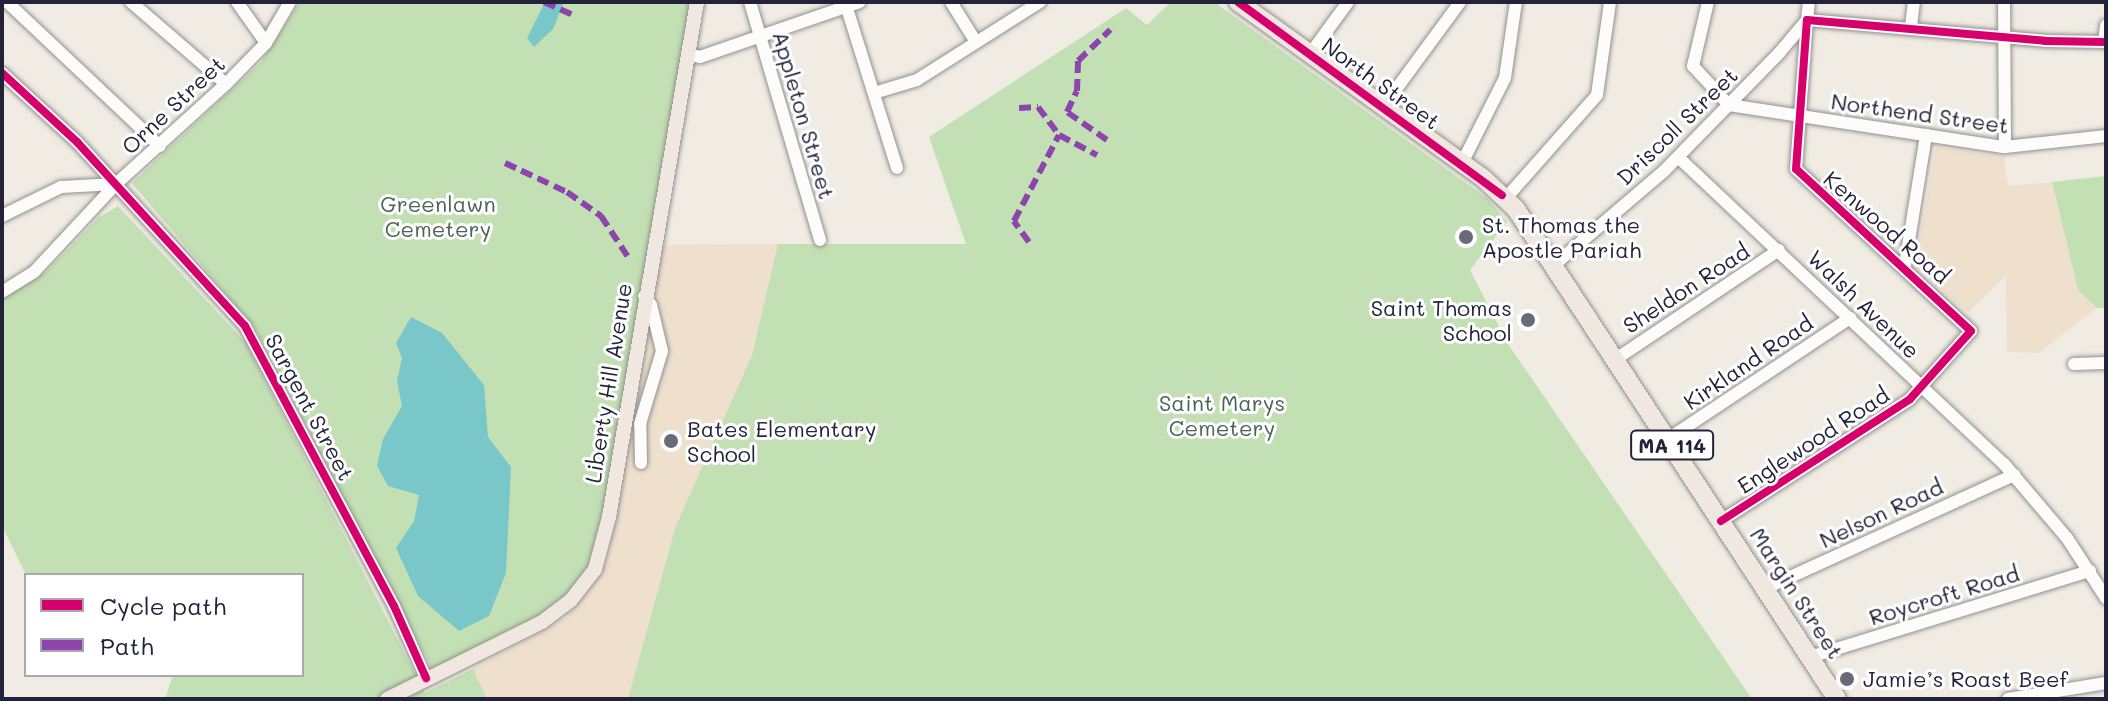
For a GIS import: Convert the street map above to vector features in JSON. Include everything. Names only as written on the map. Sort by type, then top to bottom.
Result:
[{"type":"highway","name":"North Street","points":[[1238,2],[1462,163],[1504,197]]},
{"type":"highway","name":"Margin Street","points":[[1504,197],[1554,265],[1837,699]]},
{"type":"main road","name":"Liberty Hill Avenue","points":[[387,699],[561,610],[595,569],[609,517],[644,296],[697,2]]},
{"type":"street","points":[[7,2],[160,146]]},
{"type":"street","points":[[131,2],[226,84]]},
{"type":"street","points":[[237,2],[266,43]]},
{"type":"street","name":"Orne Street","points":[[2,292],[34,272],[116,184],[226,84],[266,43],[290,2]]},
{"type":"street","name":"Appleton Street","points":[[750,2],[820,240]]},
{"type":"street","points":[[951,2],[976,42]]},
{"type":"street","points":[[874,93],[917,80],[1040,2]]},
{"type":"street","points":[[1310,54],[1348,2]]},
{"type":"street","points":[[1383,107],[1460,2]]},
{"type":"street","points":[[1462,163],[1505,78],[1516,2]]},
{"type":"street","points":[[1504,197],[1597,95],[1610,2]]},
{"type":"street","points":[[1708,2],[1693,66],[1729,105]]},
{"type":"street","points":[[1809,2],[1807,20],[1911,26],[2002,37],[2105,42],[2106,25]]},
{"type":"street","points":[[1911,26],[1914,2]]},
{"type":"street","points":[[2004,2],[2005,147]]},
{"type":"street","points":[[687,54],[700,57],[761,38],[850,3],[897,168]]},
{"type":"street","name":"Driscoll Street","points":[[1554,265],[1678,157],[1807,20]]},
{"type":"street","name":"Kenwood Road","points":[[1807,20],[1796,169],[1905,265],[1971,331],[1923,389]]},
{"type":"street","name":"Sargent Street","points":[[2,73],[116,184],[227,304],[259,347],[426,678]]},
{"type":"street","name":"Northend Street","points":[[1729,105],[2005,147],[2106,136]]},
{"type":"street","points":[[1905,265],[1926,135]]},
{"type":"street","name":"Walsh Avenue","points":[[1678,157],[2014,475],[2090,571],[2106,598]]},
{"type":"street","points":[[2,216],[61,187],[116,184]]},
{"type":"street","name":"Sheldon Road","points":[[1616,359],[1779,250]]},
{"type":"street","points":[[641,463],[640,424],[662,351],[651,305],[644,296]]},
{"type":"street","name":"Kirkland Road","points":[[1668,439],[1850,318]]},
{"type":"street","points":[[2074,364],[2106,363]]},
{"type":"street","name":"Englewood Road","points":[[1721,521],[1923,389]]},
{"type":"street","name":"Nelson Road","points":[[1766,588],[2014,475]]},
{"type":"street","name":"Roycroft Road","points":[[1810,657],[2090,571]]},
{"type":"street","points":[[2008,699],[2106,683]]},
{"type":"shaded area","points":[[1936,147],[2004,157],[2008,186],[2052,182],[2078,290],[2097,308],[2039,353],[2007,352],[2006,275],[1968,313],[1915,266]]},
{"type":"shaded area","name":"Bates Elementary School","points":[[778,244],[752,355],[675,528],[628,699],[487,699],[473,669],[567,617],[600,575],[609,551],[663,245]]},
{"type":"green space","name":"Greenlawn Cemetery","points":[[300,2],[692,2],[595,555],[579,587],[554,610],[433,670],[256,329],[132,183],[260,63]]},
{"type":"green space","name":"Saint Marys Cemetery","points":[[1171,2],[1214,2],[1488,199],[1507,222],[1470,270],[1508,344],[1752,699],[628,699],[675,528],[752,355],[778,244],[966,244],[929,137],[1126,8],[1147,25]]},
{"type":"green space","points":[[2106,176],[2106,308],[2097,308],[2078,290],[2052,182]]},
{"type":"green space","points":[[118,206],[246,343],[425,693],[473,669],[487,699],[165,699],[172,677],[304,677],[304,573],[25,573],[2,526],[2,298],[46,272],[98,218]]},
{"type":"water","points":[[545,2],[564,2],[553,29],[534,47],[527,38]]},
{"type":"water","points":[[411,317],[442,333],[484,385],[488,437],[511,467],[506,573],[489,616],[459,631],[418,596],[396,548],[414,521],[419,495],[388,486],[377,466],[383,439],[402,406],[397,381],[402,358],[396,343]]},
{"type":"marked path","points":[[544,2],[571,14]]},
{"type":"marked path","points":[[1107,140],[1067,112],[1077,91],[1078,61],[1110,30]]},
{"type":"marked path","points":[[1019,108],[1038,107],[1059,135],[1097,155]]},
{"type":"marked path","points":[[1029,242],[1014,221],[1059,135]]},
{"type":"marked path","points":[[505,163],[567,192],[601,216],[628,257]]},
{"type":"cycle path","points":[[1238,2],[1502,195]]},
{"type":"cycle path","points":[[1721,521],[1910,399],[1971,331],[1796,169],[1807,20],[2045,41],[2106,42]]},
{"type":"cycle path","points":[[2,73],[77,142],[245,326],[394,606],[426,678]]},
{"type":"place","name":"St. Thomas the Apostle Pariah","points":[[1466,237]]},
{"type":"place","name":"Saint Thomas School","points":[[1528,320]]},
{"type":"place","name":"Bates Elementary School","points":[[671,441]]},
{"type":"place","name":"Jamie’s Roast Beef","points":[[1847,679]]}]
